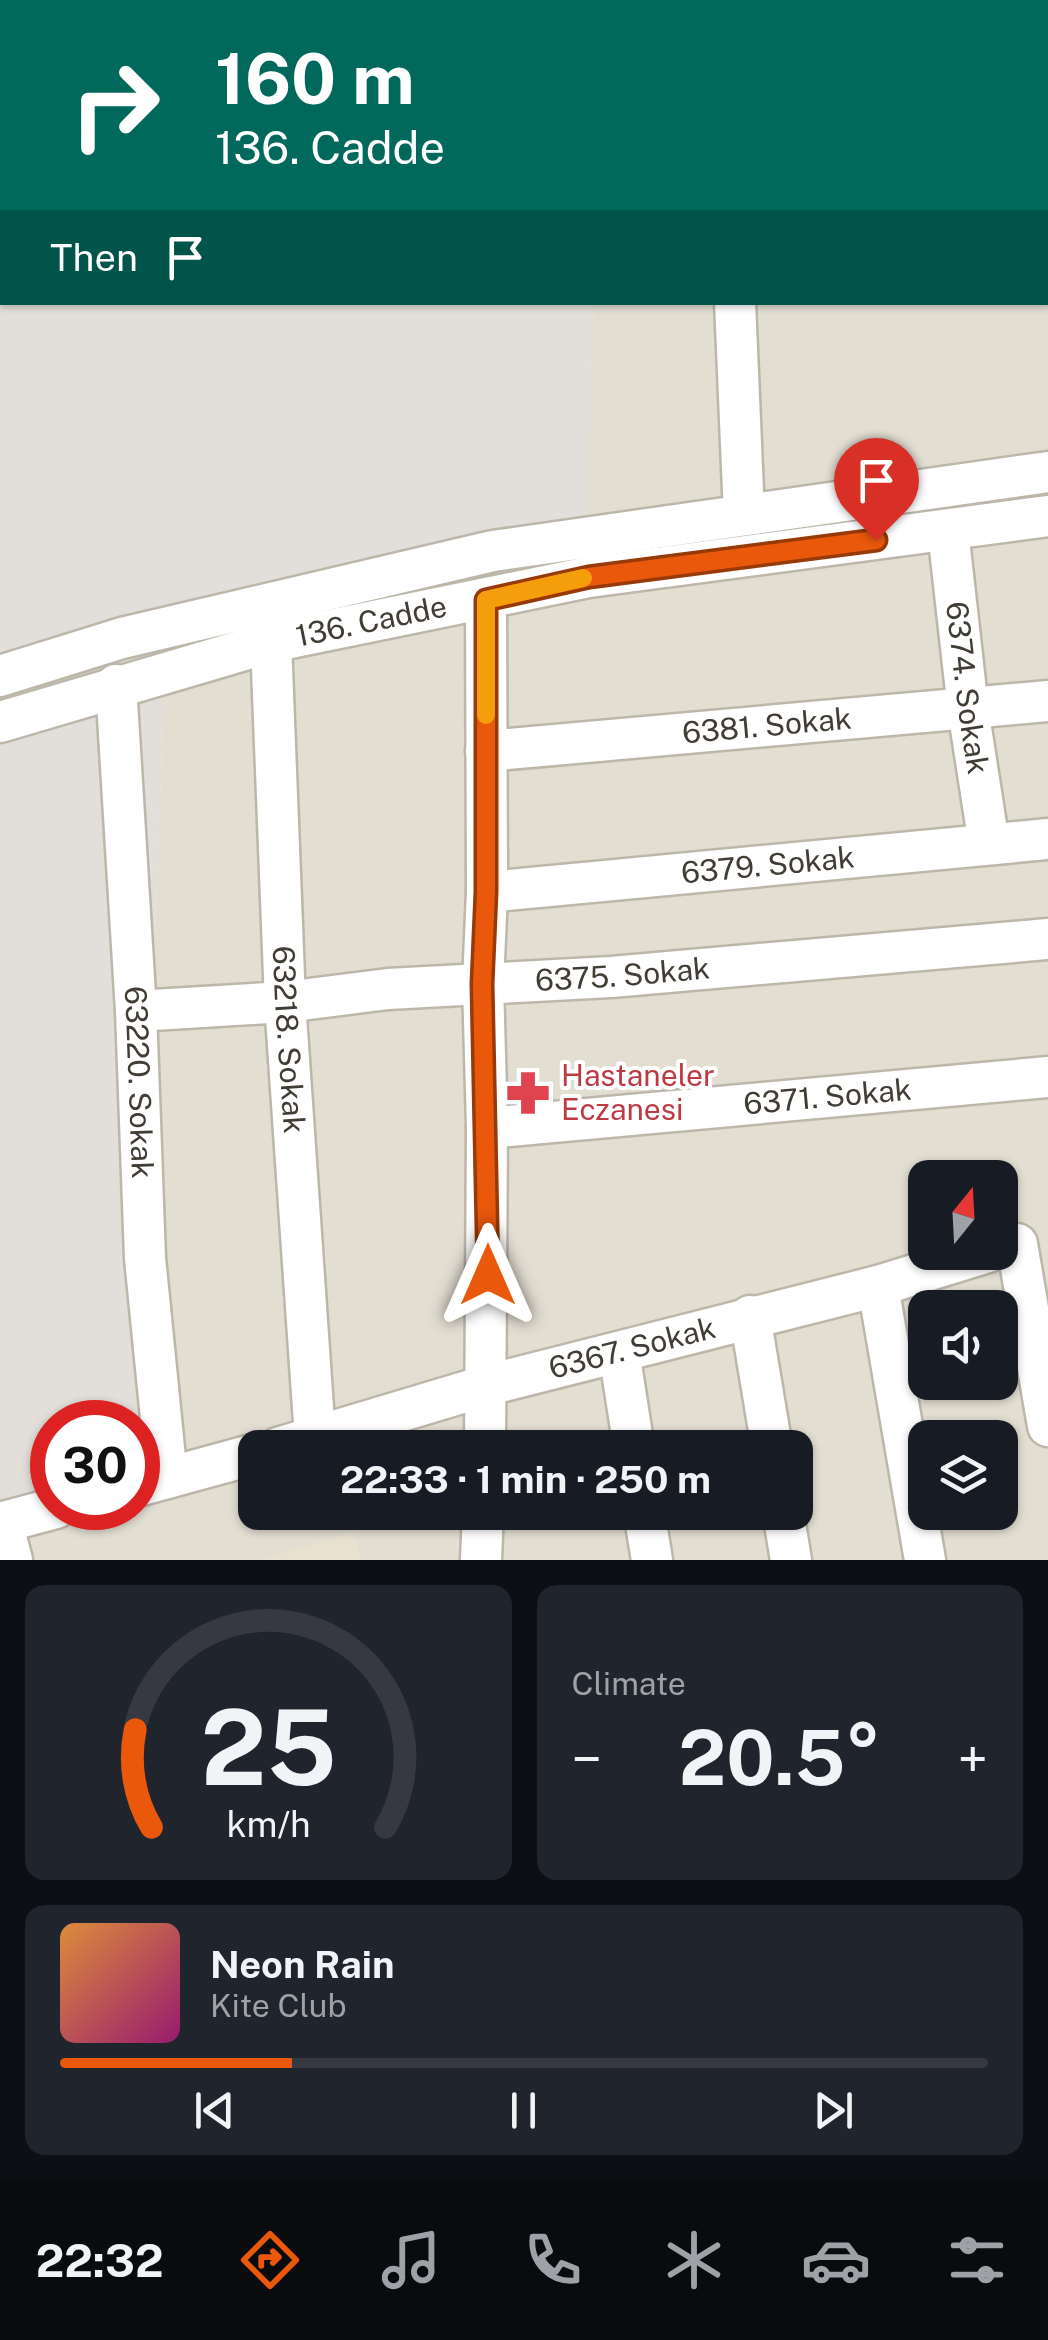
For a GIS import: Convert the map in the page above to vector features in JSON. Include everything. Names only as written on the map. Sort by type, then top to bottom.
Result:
[{"type":"street","points":[[736,305],[744,515]]},
{"type":"street","name":"136. Cadde","points":[[0,676],[122,638],[493,551],[1048,472]]},
{"type":"street","name":"136. Cadde","points":[[0,722],[271,642],[589,577],[1048,516]]},
{"type":"street","name":"6374. Sokak","points":[[948,531],[968,709],[990,844]]},
{"type":"street","points":[[486,600],[486,892],[482,984],[487,1128],[486,1430]]},
{"type":"street","name":"63218. Sokak","points":[[271,642],[296,1430]]},
{"type":"street","name":"63220. Sokak","points":[[116,686],[136,1012],[149,1400]]},
{"type":"street","name":"6381. Sokak","points":[[486,751],[1048,701]]},
{"type":"street","name":"6379. Sokak","points":[[486,892],[1048,839]]},
{"type":"street","name":"6375. Sokak","points":[[136,1012],[1048,939]]},
{"type":"street","name":"6371. Sokak","points":[[487,1128],[1048,1077]]},
{"type":"street","name":"6367. Sokak","points":[[336,1430],[488,1385],[931,1270]]},
{"type":"street","points":[[1018,1270],[1048,1426]]},
{"type":"street","points":[[878,1286],[925,1560]]},
{"type":"street","points":[[750,1316],[769,1430]]},
{"type":"street","points":[[620,1352],[631,1430]]},
{"type":"street","points":[[160,1480],[238,1459]]},
{"type":"street","points":[[5,1535],[30,1522]]},
{"type":"street","points":[[481,1560],[482,1530]]},
{"type":"street","points":[[647,1530],[652,1560]]},
{"type":"street","points":[[786,1530],[791,1560]]},
{"type":"shaded area","points":[[0,305],[594,305],[586,522],[166,643],[138,1400],[30,1400],[30,1508],[0,1514]]},
{"type":"shaded area","points":[[594,305],[1048,305],[1048,1560],[0,1560],[30,1530],[160,1530],[160,1400],[138,1400],[166,643],[585,522]]},
{"type":"shaded area","points":[[353,1532],[362,1560],[260,1560]]},
{"type":"slow traffic","points":[[486,715],[486,600],[583,578]]},
{"type":"place","name":"Hastaneler Eczanesi","points":[[528,1093]]},
{"type":"route","points":[[488,1275],[482,984],[486,892],[486,600],[589,577],[876,540]]}]
